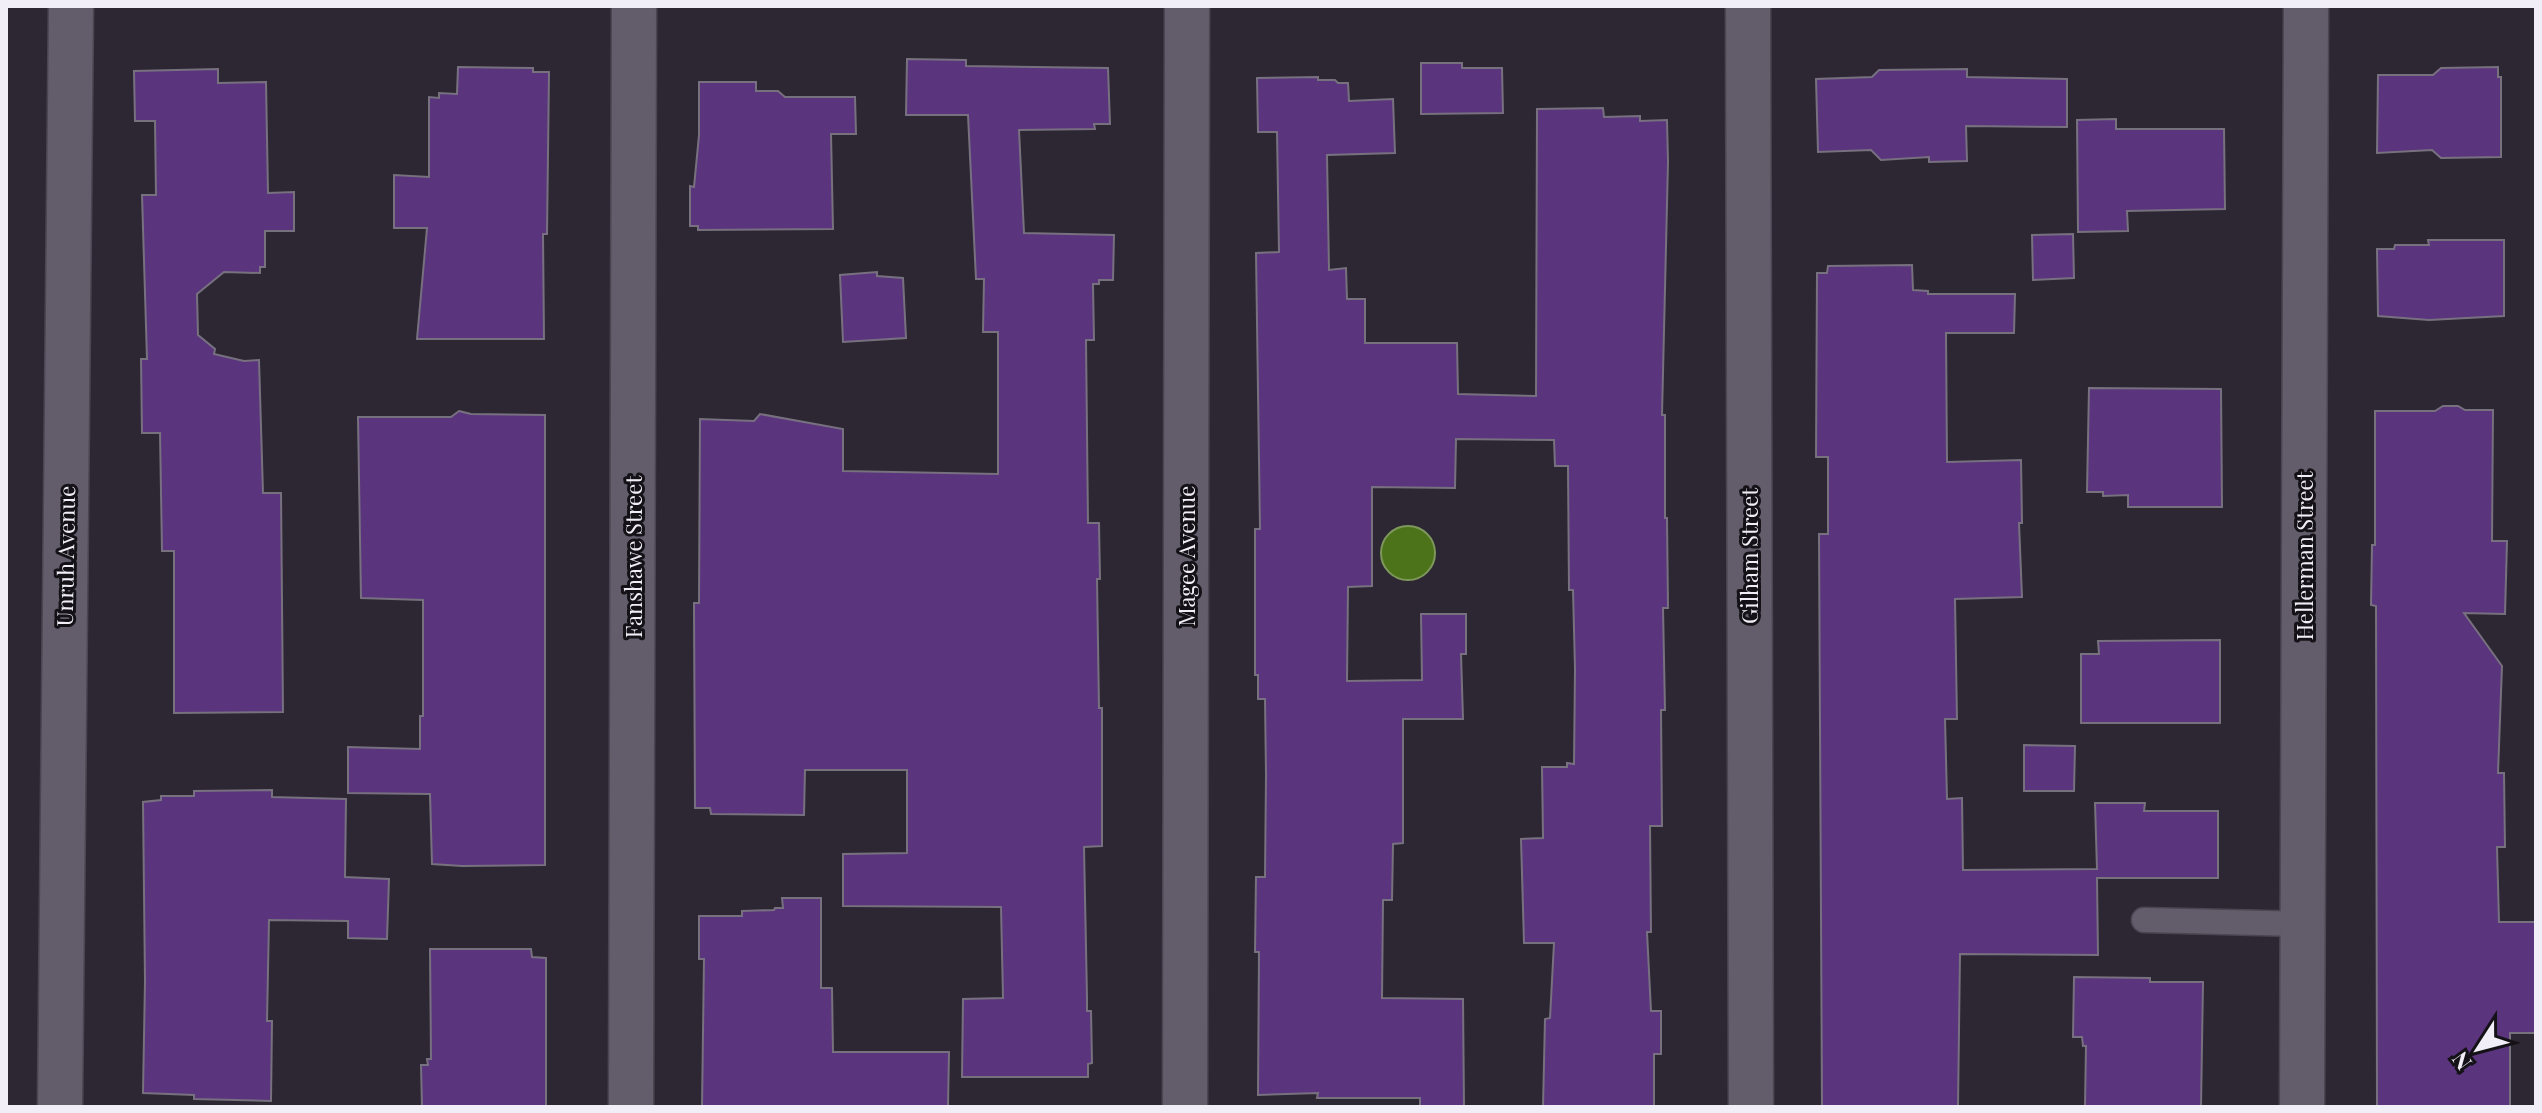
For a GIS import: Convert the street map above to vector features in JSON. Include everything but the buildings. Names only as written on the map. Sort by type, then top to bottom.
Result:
[{"type":"street","name":"Unruh Avenue","points":[[60,1107],[71,6]]},
{"type":"street","name":"Fanshawe Street","points":[[631,1107],[634,6]]},
{"type":"street","name":"Magee Avenue","points":[[1185,1107],[1187,6]]},
{"type":"street","name":"Gilham Street","points":[[1748,6],[1751,1107]]},
{"type":"street","name":"Hellerman Street","points":[[2302,1107],[2306,6]]},
{"type":"lane","points":[[2144,920],[2303,924]]},
{"type":"shaded area","points":[[1408,526],[1427,534],[1435,553],[1427,572],[1408,580],[1389,572],[1381,553],[1389,534]]}]
